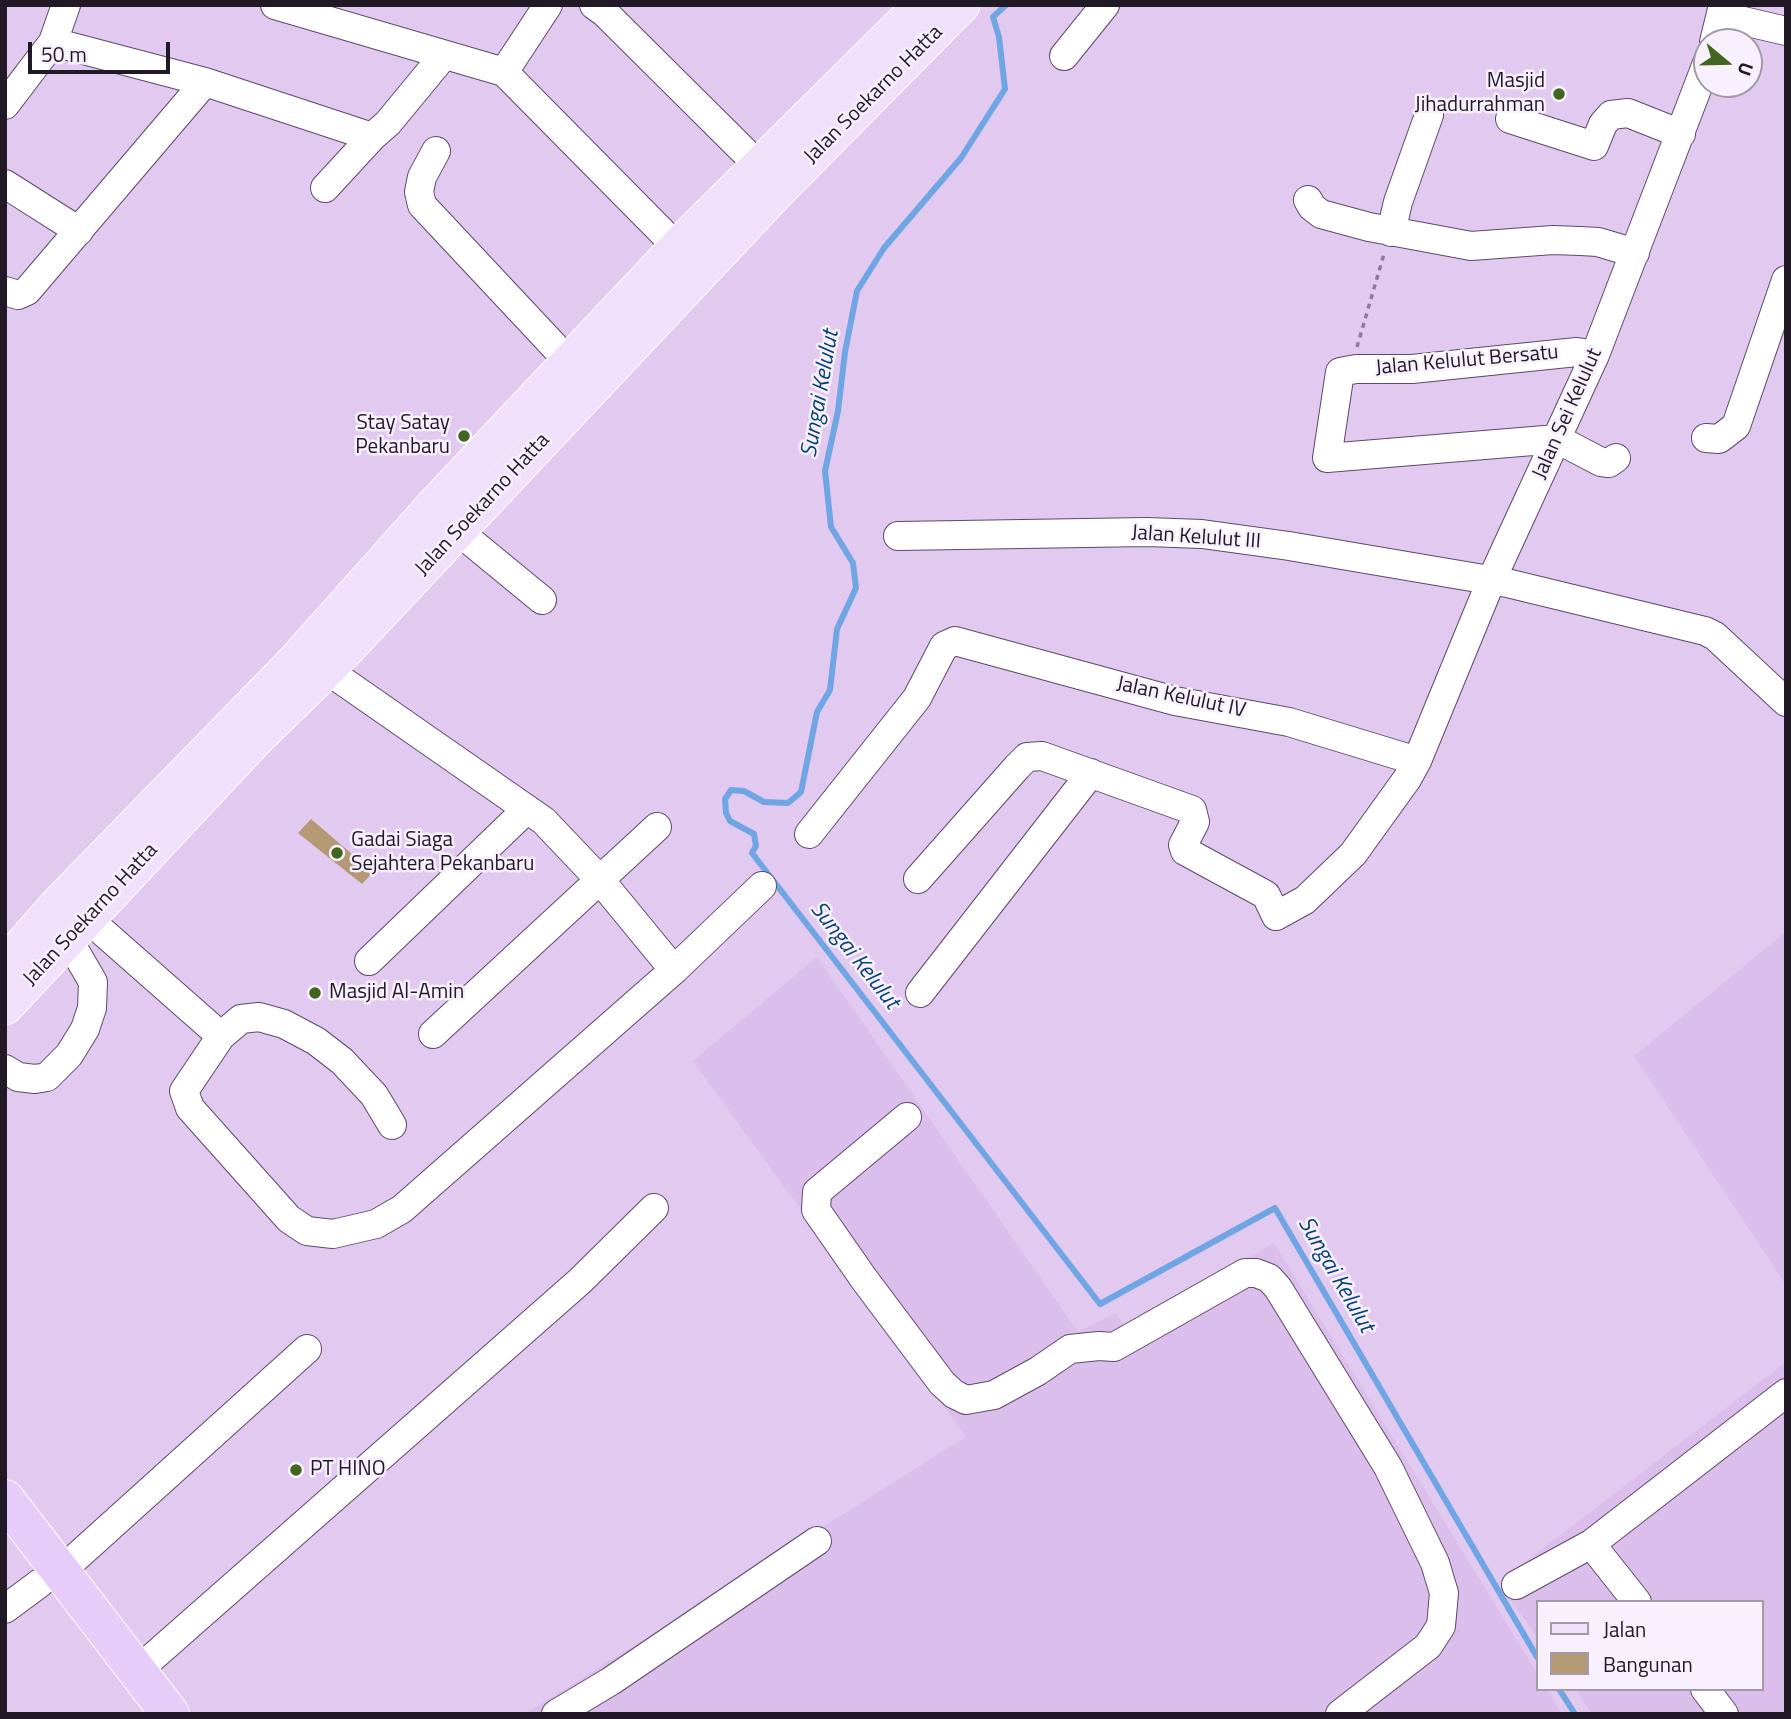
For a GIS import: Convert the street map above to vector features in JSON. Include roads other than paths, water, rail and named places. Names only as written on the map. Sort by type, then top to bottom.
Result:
[{"type":"highway","points":[[5,1499],[51,1577],[141,1714]]},
{"type":"highway","points":[[5,1538],[51,1577],[137,1671],[170,1714]]},
{"type":"main road","name":"Jalan Soekarno Hatta","points":[[5,964],[57,905],[293,663],[677,247],[920,5]]},
{"type":"main road","name":"Jalan Soekarno Hatta","points":[[5,1007],[775,194],[859,113],[962,5]]},
{"type":"main road","points":[[481,457],[506,480]]},
{"type":"street","points":[[5,105],[53,42],[65,5]]},
{"type":"street","points":[[275,5],[504,72],[677,247]]},
{"type":"street","points":[[504,72],[548,5]]},
{"type":"street","points":[[594,5],[760,167]]},
{"type":"street","points":[[1064,55],[1105,5]]},
{"type":"street","points":[[1720,21],[1786,31]]},
{"type":"street","points":[[53,42],[205,82],[372,137]]},
{"type":"street","points":[[325,188],[388,123],[444,55]]},
{"type":"street","points":[[5,291],[18,295],[27,290],[205,82]]},
{"type":"street","name":"Jalan Sei Kelulut","points":[[1091,774],[1192,810],[1195,822],[1183,845],[1185,851],[1266,895],[1276,916],[1305,900],[1353,854],[1417,761],[1491,581],[1595,355],[1694,98]]},
{"type":"street","points":[[1510,119],[1594,146],[1603,124],[1611,115],[1628,113],[1681,134]]},
{"type":"street","points":[[1391,232],[1398,202],[1429,115]]},
{"type":"street","points":[[436,151],[422,177],[418,192],[422,205],[570,363]]},
{"type":"street","points":[[5,184],[79,231]]},
{"type":"street","points":[[1308,200],[1311,208],[1321,214],[1391,232],[1471,246],[1553,240],[1598,242],[1635,253]]},
{"type":"street","points":[[1706,438],[1718,439],[1736,426],[1786,280]]},
{"type":"street","name":"Jalan Kelulut Bersatu","points":[[1557,439],[1327,458],[1348,370],[1412,369],[1577,352],[1595,355]]},
{"type":"street","points":[[1557,439],[1601,462],[1609,463],[1616,458]]},
{"type":"street","points":[[457,531],[542,600]]},
{"type":"street","name":"Jalan Kelulut III","points":[[898,536],[1147,532],[1202,534],[1289,546],[1491,581],[1704,631],[1715,636],[1786,702]]},
{"type":"street","name":"Jalan Kelulut IV","points":[[808,834],[917,698],[944,646],[955,641],[964,641],[1175,701],[1289,722],[1417,761]]},
{"type":"street","points":[[327,670],[544,821],[600,880],[674,970]]},
{"type":"street","points":[[918,880],[1027,757],[1042,756],[1091,774],[920,993]]},
{"type":"street","points":[[369,961],[527,809]]},
{"type":"street","points":[[433,1034],[657,827]]},
{"type":"street","points":[[392,1125],[374,1095],[342,1061],[317,1041],[284,1024],[260,1017],[241,1019],[221,1036],[184,1091],[190,1108],[289,1219],[307,1231],[333,1234],[376,1224],[402,1209],[674,970],[762,886]]},
{"type":"street","points":[[77,928],[221,1036]]},
{"type":"street","points":[[5,1069],[19,1077],[47,1077],[69,1055],[85,1029],[92,1008],[93,982],[77,928]]},
{"type":"street","points":[[907,1117],[817,1192],[816,1210],[942,1382],[954,1394],[966,1400],[995,1395],[1070,1349],[1114,1347],[1245,1273],[1256,1273],[1269,1278],[1278,1288],[1388,1467],[1435,1563],[1444,1593],[1441,1626],[1428,1646],[1340,1714]]},
{"type":"street","points":[[137,1671],[549,1309],[654,1208]]},
{"type":"street","points":[[5,1609],[51,1577],[307,1349]]},
{"type":"street","points":[[1516,1585],[1591,1544],[1786,1393]]},
{"type":"street","points":[[556,1714],[611,1681],[817,1541]]},
{"type":"street","points":[[1591,1544],[1635,1600]]},
{"type":"street","points":[[1707,1691],[1724,1714]]},
{"type":"waterway","name":"Sungai Kelulut","points":[[1006,5],[993,17],[999,37],[1005,89],[961,158],[884,248],[857,291],[845,352],[838,411],[825,471],[831,527],[853,563],[856,588],[837,629],[830,690],[817,712],[801,792],[788,803],[764,802],[744,791],[731,790],[725,799],[726,813],[730,821],[754,834],[756,846],[752,853],[1100,1304],[1275,1208],[1536,1655]]},
{"type":"waterway","name":"Sungai Kelulut","points":[[1560,1691],[1575,1714]]},
{"type":"place","name":"Masjid Jihadurrahman","points":[[1559,94]]},
{"type":"place","name":"Stay Satay Pekanbaru","points":[[464,436]]},
{"type":"place","name":"Gadai Siaga Sejahtera Pekanbaru","points":[[337,853]]},
{"type":"place","name":"Masjid Al-Amin","points":[[315,993]]},
{"type":"place","name":"PT HINO","points":[[296,1470]]}]
